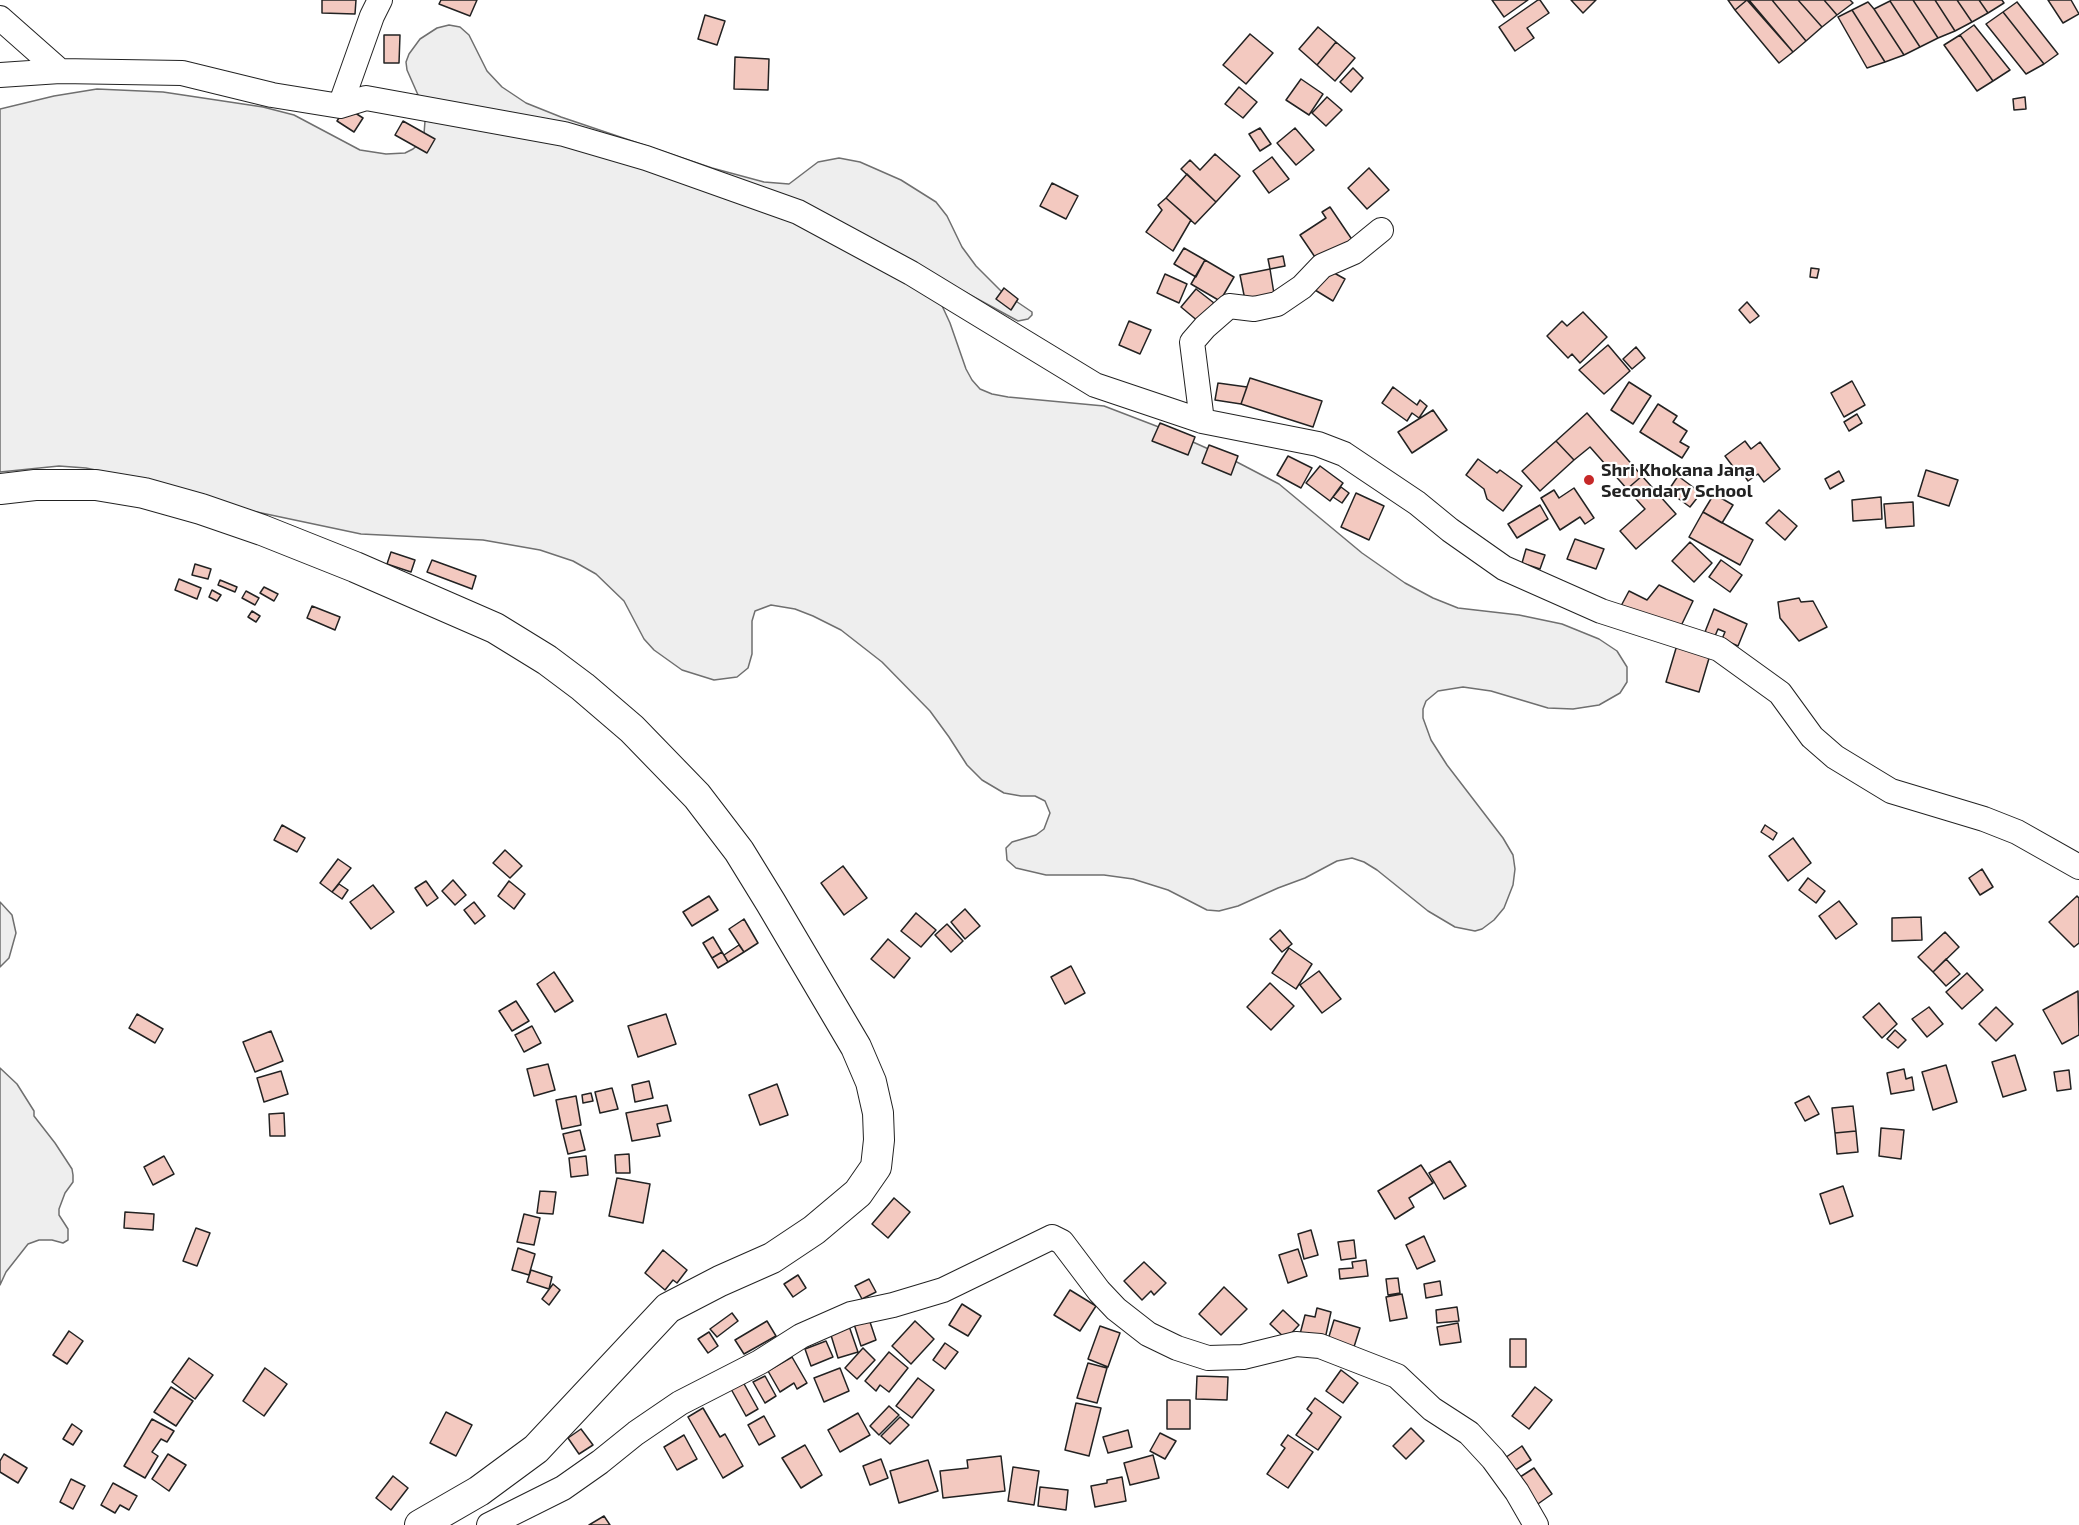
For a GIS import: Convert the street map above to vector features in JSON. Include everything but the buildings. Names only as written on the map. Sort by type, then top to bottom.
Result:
[{"type":"main road","points":[[0,489],[35,485],[96,485],[144,493],[201,509],[262,530],[355,567],[495,628],[547,660],[632,729],[680,777],[704,805],[739,851],[771,903],[856,1047],[871,1082],[878,1113],[879,1140],[876,1167],[858,1193],[814,1230],[772,1258],[720,1281],[668,1308],[536,1449],[479,1491],[420,1525]]},
{"type":"street","points":[[340,106],[372,15],[380,0]]},
{"type":"street","points":[[0,18],[60,71]]},
{"type":"street","points":[[0,75],[60,71],[182,73],[272,95],[340,106],[366,98],[564,134],[646,158],[798,212],[911,273],[1095,385],[1202,421],[1318,444],[1344,454],[1504,568],[1601,611],[1719,649],[1780,693],[1812,737],[1835,757],[1891,791],[1984,819],[2017,832],[2079,867]]},
{"type":"street","points":[[1202,421],[1192,342],[1205,327],[1229,306],[1254,309],[1278,304],[1302,287],[1322,266],[1354,252],[1381,230]]},
{"type":"street","points":[[489,1525],[563,1488],[680,1403],[760,1362],[801,1336],[851,1314],[893,1305],[943,1290],[1052,1237],[1062,1242],[1099,1291],[1116,1309],[1148,1334],[1177,1348],[1208,1358],[1242,1357],[1296,1344],[1320,1347],[1397,1376],[1432,1409],[1469,1433],[1493,1459],[1517,1492],[1536,1525]]},
{"type":"shaded area","points":[[449,25],[460,27],[469,35],[487,71],[502,87],[526,103],[561,117],[712,168],[764,182],[789,184],[818,162],[839,158],[860,162],[901,180],[936,202],[947,216],[962,247],[976,266],[1001,291],[1032,312],[1028,319],[1018,321],[963,291],[938,297],[966,369],[980,389],[1008,397],[1104,406],[1164,429],[1233,460],[1279,484],[1362,553],[1405,583],[1433,598],[1458,608],[1519,615],[1562,624],[1599,639],[1617,651],[1627,667],[1627,682],[1620,693],[1599,705],[1573,709],[1548,708],[1491,691],[1463,687],[1438,691],[1426,701],[1423,718],[1431,740],[1513,855],[1515,869],[1513,885],[1504,908],[1494,920],[1475,931],[1455,927],[1428,911],[1377,870],[1352,858],[1337,861],[1305,878],[1238,906],[1219,911],[1207,910],[1168,890],[1133,879],[1104,875],[1046,875],[1016,868],[1007,860],[1006,848],[1012,842],[1036,835],[1044,829],[1050,813],[1045,801],[1035,796],[1004,793],[982,780],[967,765],[930,711],[882,662],[841,630],[795,609],[771,605],[755,611],[752,621],[752,654],[748,668],[737,677],[714,680],[682,670],[654,650],[644,639],[624,601],[596,574],[573,561],[540,550],[483,540],[361,534],[252,511],[158,483],[86,468],[59,466],[0,472],[0,109],[54,96],[97,89],[163,92],[263,107],[294,115],[360,150],[386,154],[405,153],[420,143],[424,134],[425,121],[422,104],[407,70],[406,62],[420,39],[437,28]]},
{"type":"shaded area","points":[[0,902],[12,915],[16,933],[9,958],[0,967]]},
{"type":"shaded area","points":[[0,1068],[17,1084],[34,1111],[34,1116],[72,1169],[73,1182],[65,1193],[59,1209],[59,1215],[68,1229],[68,1240],[63,1243],[39,1240],[28,1244],[6,1272],[0,1285]]},
{"type":"place","name":"Shri Khokana Jana Secondary School","points":[[1589,480]]}]
